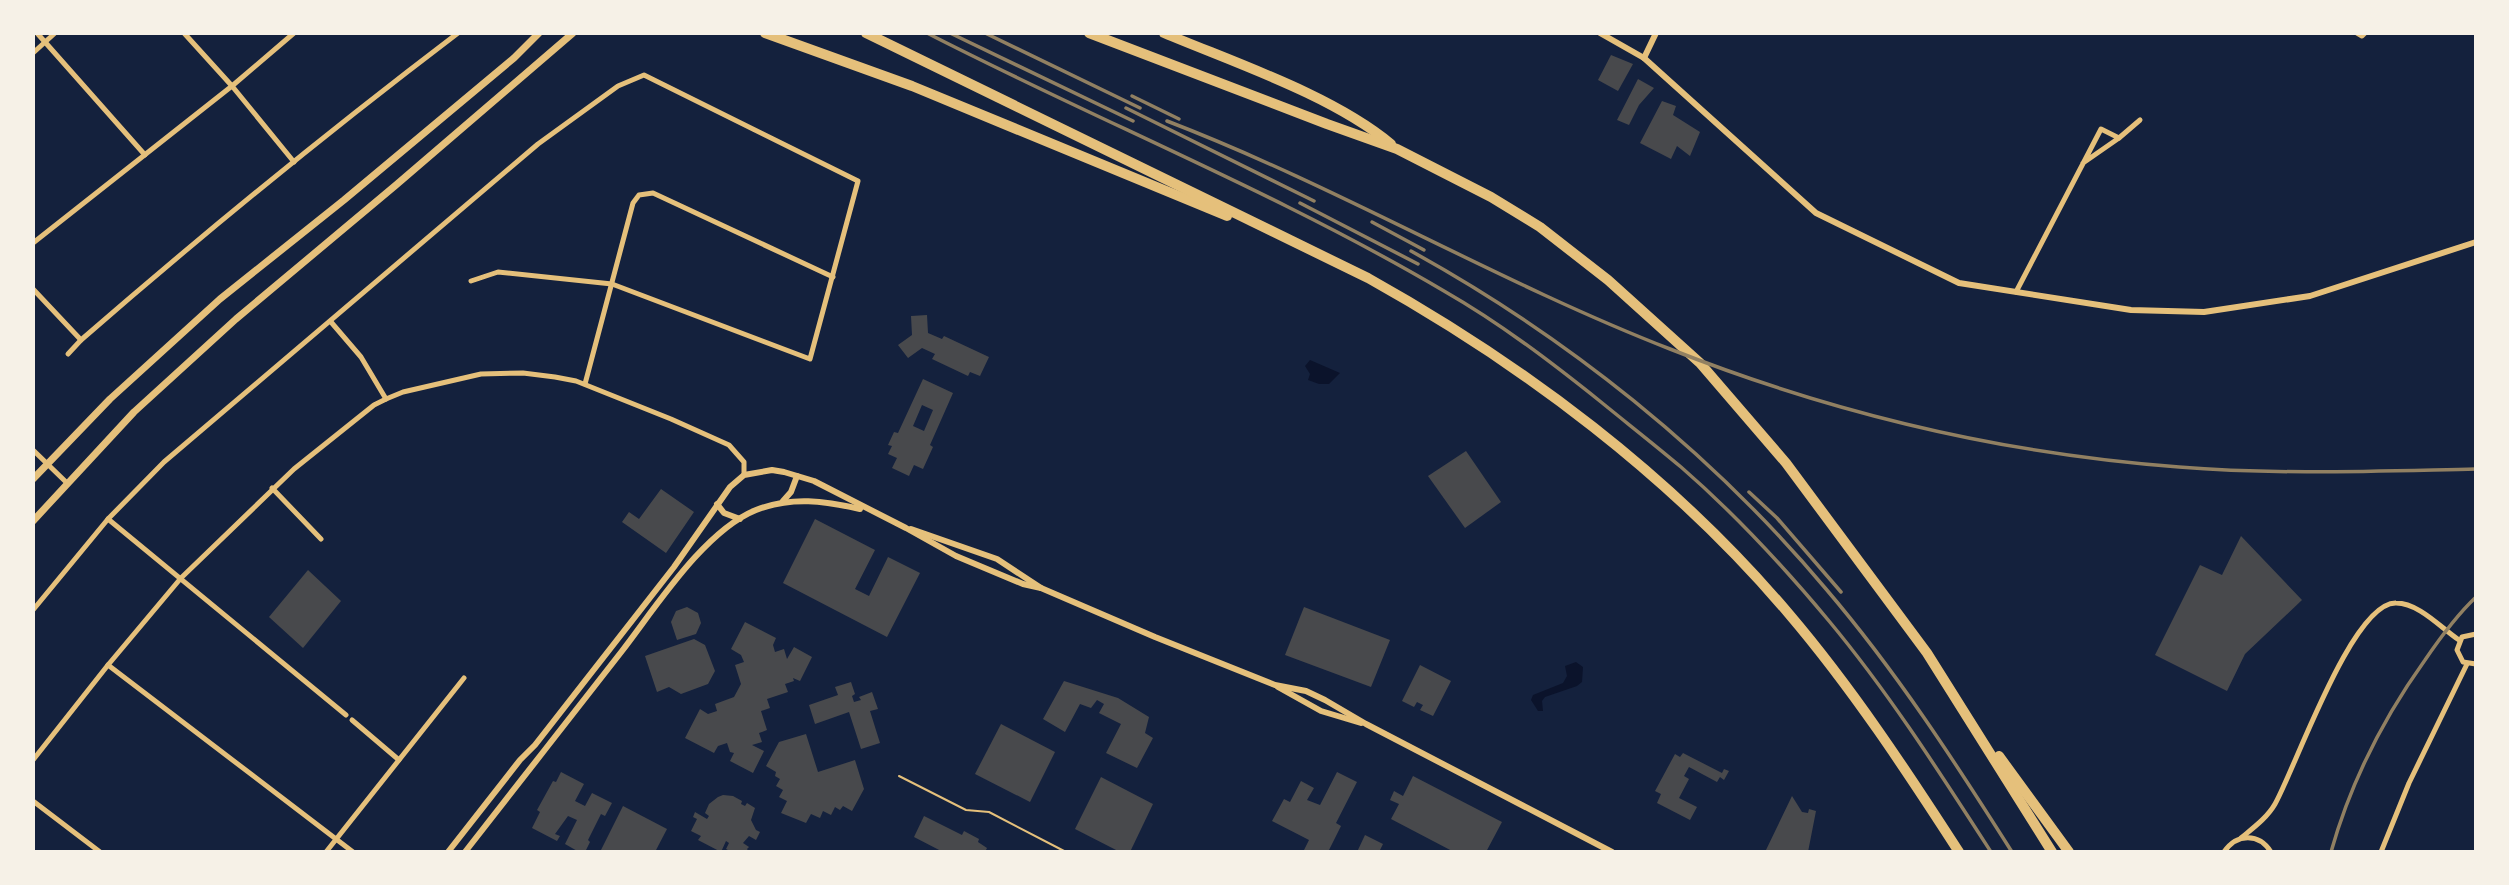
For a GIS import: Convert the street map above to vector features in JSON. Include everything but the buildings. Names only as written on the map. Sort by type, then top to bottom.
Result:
[{"type":"highway","points":[[866,33],[1336,261],[1442,321],[1547,393],[1626,455],[1748,569],[1811,641],[1863,709],[1959,852]]},
{"type":"highway","points":[[1089,33],[1397,149],[1491,197],[1540,227],[1608,280],[1690,352],[1786,463],[2069,852]]},
{"type":"highway","points":[[1164,33],[1321,101],[1374,130],[1397,149]]},
{"type":"highway","points":[[767,34],[912,86],[1336,261]]},
{"type":"highway","points":[[1950,689],[2052,852]]},
{"type":"main road","points":[[33,479],[110,399],[220,299],[505,66],[539,33]]},
{"type":"main road","points":[[33,521],[134,412],[236,319],[573,33]]},
{"type":"street","points":[[37,33],[145,155]]},
{"type":"street","points":[[33,53],[55,33]]},
{"type":"street","points":[[184,33],[232,86],[294,162]]},
{"type":"street","points":[[33,243],[232,86],[294,33]]},
{"type":"street","points":[[68,354],[197,240],[347,118],[458,33]]},
{"type":"street","points":[[1600,33],[1644,58],[1816,213],[1959,283],[2131,310],[2204,313],[2310,296],[2365,276],[2473,244]]},
{"type":"street","points":[[1644,58],[1656,33]]},
{"type":"street","points":[[2357,33],[2362,36],[2365,33]]},
{"type":"street","points":[[33,610],[108,519],[164,463],[538,144],[618,86],[645,75],[858,181],[810,359],[612,284],[498,272],[471,281]]},
{"type":"street","points":[[2083,163],[2140,120]]},
{"type":"street","points":[[2016,292],[2101,129],[2119,138]]},
{"type":"street","points":[[585,384],[633,203],[639,195],[653,193],[833,277]]},
{"type":"street","points":[[33,289],[81,340]]},
{"type":"street","points":[[331,322],[361,357],[386,399]]},
{"type":"street","points":[[33,760],[181,578],[272,488],[374,405],[403,392],[481,374],[523,373],[576,381],[729,445],[744,462],[744,475]]},
{"type":"street","points":[[33,450],[67,483]]},
{"type":"street","points":[[448,852],[674,567],[735,482],[744,475],[772,470],[829,488],[967,561],[1023,584],[1041,588],[1275,685],[1321,711],[1366,724]]},
{"type":"street","points":[[778,504],[791,492],[797,476]]},
{"type":"street","points":[[272,488],[321,540]]},
{"type":"street","points":[[465,852],[712,540],[756,510],[778,504],[820,500],[869,511]]},
{"type":"street","points":[[717,505],[724,513],[740,519]]},
{"type":"street","points":[[108,519],[346,715]]},
{"type":"street","points":[[906,528],[998,559],[1041,588]]},
{"type":"street","points":[[2224,852],[2274,805],[2335,673],[2357,636],[2378,610],[2394,603],[2406,604],[2459,640]]},
{"type":"street","points":[[2476,634],[2466,635],[2459,640],[2457,654],[2468,664],[2476,664]]},
{"type":"street","points":[[2381,852],[2409,783],[2468,664]]},
{"type":"street","points":[[108,665],[353,852]]},
{"type":"street","points":[[326,852],[464,678]]},
{"type":"street","points":[[1275,685],[1306,691],[1612,852]]},
{"type":"street","points":[[352,720],[399,760]]},
{"type":"street","points":[[33,801],[100,852]]},
{"type":"street","points":[[2241,838],[2261,841],[2271,852]]},
{"type":"path","points":[[899,776],[966,810],[989,812],[1066,852]]},
{"type":"water","points":[[1310,360],[1340,373],[1329,384],[1308,380],[1310,374],[1305,366]]},
{"type":"water","points":[[1576,662],[1583,667],[1582,682],[1545,697],[1542,701],[1543,711],[1538,711],[1531,700],[1533,695],[1563,683],[1567,676],[1565,666]]},
{"type":"railway","points":[[927,33],[1253,190],[1381,255],[1485,316],[1563,372],[1701,485],[1794,581],[1851,648],[1893,705],[1991,852]]},
{"type":"railway","points":[[950,33],[1133,121]]},
{"type":"railway","points":[[985,33],[1140,108]]},
{"type":"railway","points":[[1132,96],[1179,119]]},
{"type":"railway","points":[[1126,108],[1314,201]]},
{"type":"railway","points":[[1167,121],[1294,175],[1606,323],[1731,372],[1856,411],[1984,441],[2114,461],[2290,472],[2476,469]]},
{"type":"railway","points":[[1300,203],[1418,264]]},
{"type":"railway","points":[[1372,222],[1424,250]]},
{"type":"railway","points":[[1411,251],[1469,285],[1581,360],[1634,401],[1735,490],[1826,589],[1877,652],[1947,751],[2012,852]]},
{"type":"railway","points":[[1749,492],[1777,518],[1841,592]]},
{"type":"railway","points":[[2331,852],[2358,776],[2395,705],[2437,643],[2476,597]]}]
